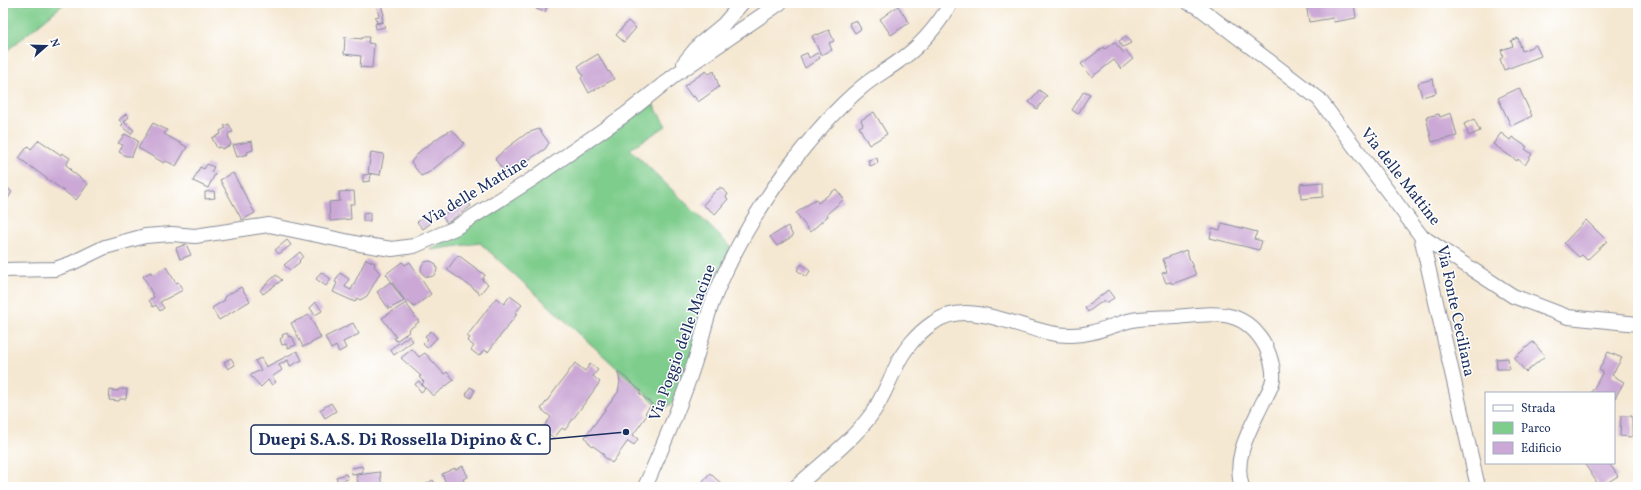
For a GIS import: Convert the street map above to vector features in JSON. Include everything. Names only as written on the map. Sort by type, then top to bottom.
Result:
[{"type":"street","points":[[675,74],[699,45],[723,25],[742,3]]},
{"type":"street","name":"Via delle Mattine","points":[[3,270],[55,269],[72,263],[105,247],[145,236],[172,234],[195,236],[270,225],[337,240],[392,249],[414,246],[455,228],[534,178],[626,114],[675,74],[780,3]]},
{"type":"street","name":"Via Poggio delle Macine","points":[[645,487],[664,445],[692,370],[712,304],[739,245],[761,207],[785,172],[811,139],[845,101],[863,86],[900,60],[921,42],[937,25],[951,3]]},
{"type":"street","name":"Via delle Mattine","points":[[1189,3],[1197,6],[1319,99],[1420,236],[1513,296],[1568,317],[1638,324]]},
{"type":"street","name":"Via Fonte Ceciliana","points":[[1420,236],[1478,487]]},
{"type":"street","points":[[796,487],[870,417],[889,384],[900,358],[924,330],[933,322],[944,316],[964,313],[981,314],[1050,334],[1068,336],[1081,335],[1141,319],[1217,313],[1242,320],[1260,337],[1266,348],[1273,370],[1273,379],[1268,392],[1244,440],[1240,454],[1239,470],[1242,487]]},
{"type":"green space","points":[[3,3],[65,3],[3,54]]},
{"type":"green space","points":[[653,104],[666,126],[630,149],[730,246],[676,400],[663,410],[480,243],[430,250]]},
{"type":"building","points":[[534,3],[548,3],[545,12],[536,9],[538,4]]},
{"type":"building","points":[[1306,3],[1354,3],[1356,18],[1334,22],[1333,18],[1309,22]]},
{"type":"building","points":[[381,4],[384,15],[382,16],[383,22],[377,23],[375,17],[379,16],[376,5]]},
{"type":"building","points":[[898,6],[909,23],[891,35],[880,19]]},
{"type":"building","points":[[856,20],[861,29],[855,33],[849,23]]},
{"type":"building","points":[[628,21],[636,28],[624,42],[616,35]]},
{"type":"building","points":[[383,22],[385,27],[376,29],[375,24]]},
{"type":"building","points":[[829,30],[834,41],[829,43],[832,50],[821,55],[812,36]]},
{"type":"building","points":[[1126,36],[1131,43],[1123,47],[1119,41]]},
{"type":"building","points":[[345,37],[362,39],[362,37],[369,37],[368,43],[374,44],[372,68],[360,67],[361,56],[344,54]]},
{"type":"building","points":[[1518,38],[1522,51],[1536,45],[1541,56],[1504,70],[1500,59],[1503,57],[1501,50],[1513,46],[1511,41]]},
{"type":"building","points":[[1114,42],[1124,53],[1126,51],[1133,59],[1121,69],[1114,60],[1092,77],[1081,64],[1104,47],[1105,49]]},
{"type":"building","points":[[807,53],[809,58],[817,53],[820,58],[805,68],[800,56]]},
{"type":"building","points":[[598,54],[608,72],[609,71],[614,79],[589,93],[581,78],[583,76],[578,66]]},
{"type":"building","points":[[706,71],[709,74],[714,71],[719,87],[698,102],[694,96],[692,97],[684,86]]},
{"type":"building","points":[[1433,79],[1436,93],[1422,97],[1418,83]]},
{"type":"building","points":[[1519,88],[1532,116],[1511,126],[1498,98]]},
{"type":"building","points":[[1039,90],[1047,96],[1037,109],[1029,102]]},
{"type":"building","points":[[1084,91],[1090,94],[1078,114],[1072,110]]},
{"type":"building","points":[[874,112],[887,134],[869,145],[859,127],[863,125],[861,120]]},
{"type":"building","points":[[1451,113],[1457,136],[1432,142],[1426,117],[1439,114],[1440,117]]},
{"type":"building","points":[[126,114],[129,117],[124,122],[134,130],[131,134],[121,126],[123,124],[119,120]]},
{"type":"building","points":[[1474,119],[1480,131],[1469,136],[1464,124]]},
{"type":"building","points":[[153,123],[167,130],[164,134],[187,147],[176,166],[166,161],[164,163],[138,148]]},
{"type":"building","points":[[229,124],[233,132],[229,133],[228,135],[231,145],[222,149],[220,147],[217,148],[212,138],[221,134],[220,131],[226,128],[224,126]]},
{"type":"building","points":[[539,129],[549,143],[545,149],[510,172],[505,173],[495,159],[527,133]]},
{"type":"building","points":[[452,130],[464,143],[460,148],[428,173],[421,176],[411,162],[420,151],[442,135]]},
{"type":"building","points":[[1501,133],[1510,140],[1512,137],[1527,147],[1525,149],[1532,154],[1525,165],[1493,144]]},
{"type":"building","points":[[125,134],[138,141],[132,156],[126,156],[119,152],[123,145],[118,143]]},
{"type":"building","points":[[39,140],[61,155],[62,153],[70,158],[66,165],[88,184],[76,200],[19,158],[28,146],[31,149]]},
{"type":"building","points":[[252,141],[253,150],[247,152],[248,154],[237,157],[233,145]]},
{"type":"building","points":[[371,152],[384,154],[380,175],[368,173]]},
{"type":"building","points":[[877,158],[878,163],[870,166],[868,160]]},
{"type":"building","points":[[207,164],[214,167],[211,172],[215,174],[208,188],[193,181],[200,167],[204,169]]},
{"type":"building","points":[[233,173],[255,213],[242,220],[220,180]]},
{"type":"building","points":[[371,174],[370,181],[363,182],[363,175]]},
{"type":"building","points":[[1323,182],[1323,197],[1301,199],[1300,184]]},
{"type":"building","points":[[3,184],[12,192],[7,200],[3,198]]},
{"type":"building","points":[[720,187],[728,194],[726,197],[728,199],[715,214],[703,205]]},
{"type":"building","points":[[836,189],[844,199],[810,232],[796,213],[816,199],[818,203]]},
{"type":"building","points":[[214,191],[215,198],[205,199],[205,192]]},
{"type":"building","points":[[354,191],[355,204],[350,204],[351,219],[330,221],[329,202],[340,201],[339,192]]},
{"type":"building","points":[[465,198],[471,206],[447,223],[442,216]]},
{"type":"building","points":[[370,212],[370,221],[363,221],[363,213]]},
{"type":"building","points":[[426,216],[431,223],[423,229],[417,222]]},
{"type":"building","points":[[1586,220],[1607,241],[1587,260],[1582,255],[1579,257],[1564,243]]},
{"type":"building","points":[[1222,223],[1257,232],[1254,239],[1262,241],[1259,250],[1210,238],[1212,228],[1220,230]]},
{"type":"building","points":[[788,226],[793,236],[777,246],[770,237]]},
{"type":"building","points":[[287,240],[291,245],[279,254],[275,250]]},
{"type":"building","points":[[186,244],[191,255],[180,259],[176,248]]},
{"type":"building","points":[[1186,250],[1196,275],[1172,284],[1171,282],[1166,283],[1162,273],[1167,272],[1163,259]]},
{"type":"building","points":[[300,252],[303,256],[299,261],[300,262],[290,270],[284,265]]},
{"type":"building","points":[[458,255],[485,275],[482,280],[488,284],[480,294],[447,270]]},
{"type":"building","points":[[366,259],[375,263],[374,266],[380,273],[367,296],[360,300],[357,298],[355,302],[333,292],[337,283],[335,282],[340,273],[349,279],[345,287],[351,290]]},
{"type":"building","points":[[429,261],[435,263],[437,269],[435,275],[429,277],[423,275],[421,269],[423,263]]},
{"type":"building","points":[[402,262],[405,265],[410,262],[431,294],[414,307],[408,300],[406,302],[386,274]]},
{"type":"building","points":[[802,264],[810,271],[806,277],[797,270]]},
{"type":"building","points":[[166,267],[176,283],[178,282],[183,290],[160,302],[164,308],[160,311],[156,305],[153,307],[149,300],[154,297],[143,276],[151,272],[152,275]]},
{"type":"building","points":[[321,272],[331,279],[326,286],[316,279]]},
{"type":"building","points":[[276,275],[282,280],[263,294],[260,290]]},
{"type":"building","points":[[390,282],[404,301],[389,309],[377,292]]},
{"type":"building","points":[[241,287],[250,301],[219,320],[212,308],[225,300],[224,297]]},
{"type":"building","points":[[1108,290],[1114,298],[1106,303],[1104,300],[1088,312],[1085,308]]},
{"type":"building","points":[[510,296],[522,305],[515,313],[517,314],[488,352],[484,350],[479,356],[471,350],[474,346],[467,341],[470,338],[467,336],[496,298],[504,304]]},
{"type":"building","points":[[316,302],[322,311],[315,315],[310,308]]},
{"type":"building","points":[[406,303],[419,322],[408,330],[409,332],[396,341],[394,338],[396,337],[382,318]]},
{"type":"building","points":[[309,315],[321,338],[303,347],[291,323]]},
{"type":"building","points":[[353,323],[359,334],[343,342],[346,348],[339,352],[336,346],[331,349],[325,337]]},
{"type":"building","points":[[431,331],[437,338],[427,348],[423,344],[428,339],[425,336]]},
{"type":"building","points":[[287,333],[289,337],[292,336],[296,345],[288,348],[286,344],[282,345],[280,339],[283,337],[282,335]]},
{"type":"building","points":[[409,336],[413,341],[394,355],[390,349]]},
{"type":"building","points":[[1533,342],[1545,356],[1526,372],[1514,358]]},
{"type":"building","points":[[412,349],[419,357],[425,353],[444,374],[447,372],[454,380],[433,396],[422,384],[424,382],[419,377],[421,376],[401,358]]},
{"type":"building","points":[[297,351],[302,360],[290,366],[288,360],[279,365],[282,370],[272,377],[276,382],[272,385],[268,380],[261,387],[250,375],[261,370],[255,361],[261,358],[266,367]]},
{"type":"building","points":[[1608,352],[1622,358],[1612,375],[1624,382],[1615,398],[1615,392],[1592,392],[1603,372],[1599,370]]},
{"type":"building","points":[[231,358],[235,365],[228,369],[224,362]]},
{"type":"building","points":[[1508,358],[1509,369],[1497,369],[1496,359]]},
{"type":"building","points":[[575,363],[585,371],[590,364],[598,370],[593,376],[600,382],[565,430],[562,428],[554,438],[542,429],[551,417],[541,409]]},
{"type":"building","points":[[618,371],[641,391],[639,393],[652,404],[645,413],[647,415],[633,435],[638,439],[634,445],[628,441],[612,463],[603,456],[604,454],[589,443],[585,437],[618,392],[620,382]]},
{"type":"building","points":[[419,381],[425,389],[421,392],[415,384]]},
{"type":"building","points":[[470,387],[475,390],[471,398],[466,395]]},
{"type":"building","points":[[119,389],[127,389],[126,399],[120,399],[119,401],[109,400],[110,390],[118,391]]},
{"type":"building","points":[[331,403],[336,411],[325,418],[320,410]]},
{"type":"building","points":[[1621,416],[1632,416],[1632,437],[1620,436]]},
{"type":"building","points":[[1585,464],[1610,464],[1618,476],[1600,487]]},
{"type":"building","points":[[362,466],[363,472],[352,474],[351,468]]},
{"type":"building","points":[[463,466],[468,477],[463,479],[466,486],[462,487],[461,484],[454,487],[448,487],[442,474]]},
{"type":"building","points":[[380,472],[382,487],[359,487],[356,475]]},
{"type":"building","points":[[710,473],[716,479],[726,487],[698,487]]},
{"type":"building","points":[[346,474],[348,479],[338,482],[336,477]]},
{"type":"building","points":[[433,480],[437,487],[428,487],[426,484]]},
{"type":"place","name":"Duepi S.A.S. Di Rossella Dipino & C.","points":[[626,432]]}]
